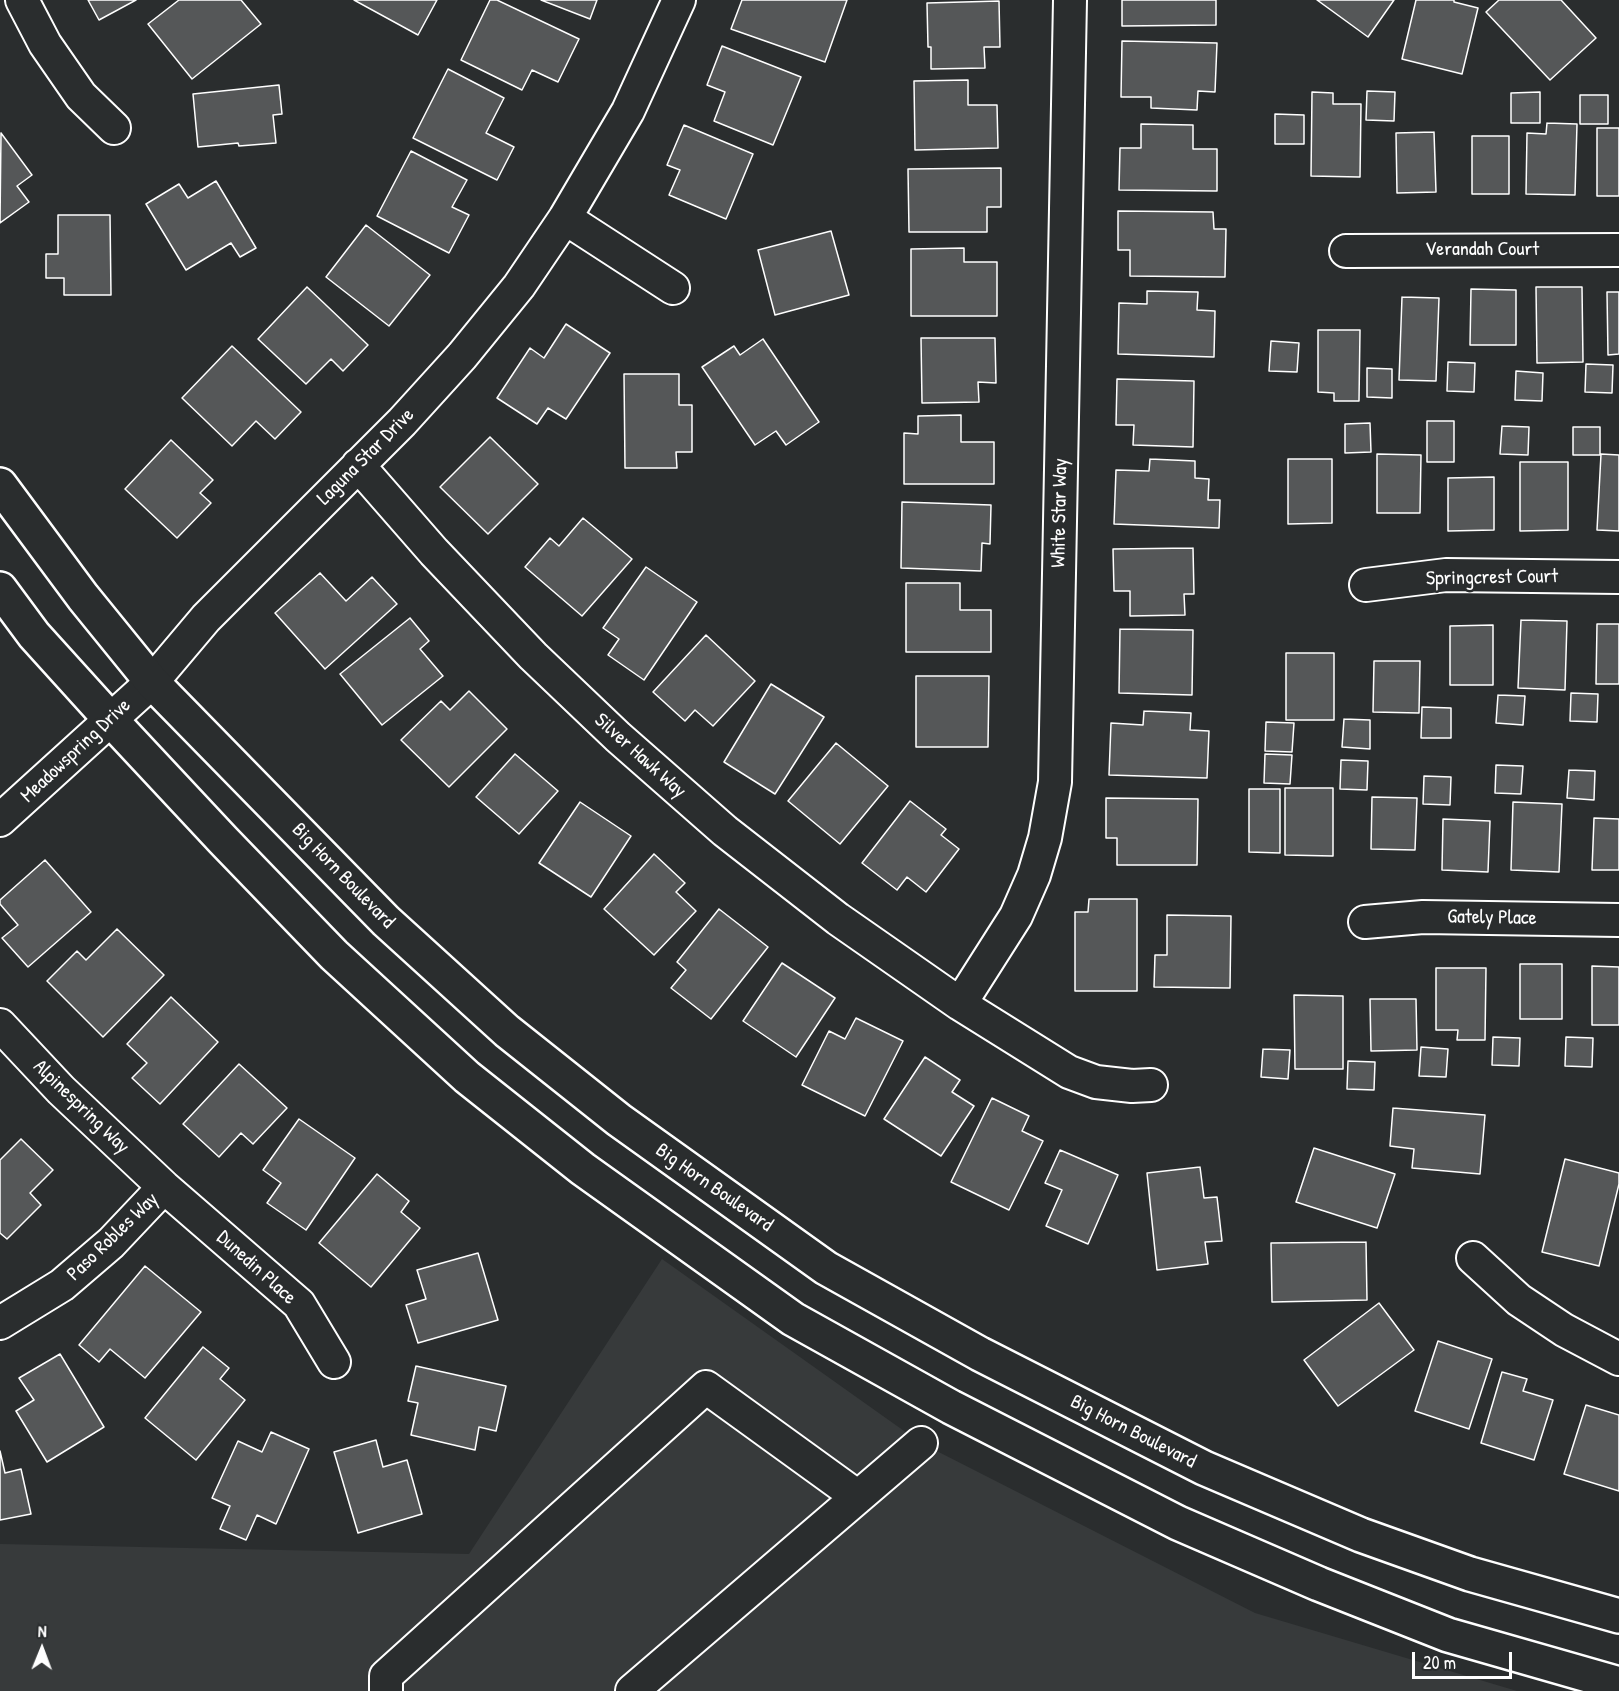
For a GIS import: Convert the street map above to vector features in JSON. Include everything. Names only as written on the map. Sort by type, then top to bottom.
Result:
[{"type":"main road","name":"Big Horn Boulevard","points":[[0,485],[83,597],[152,682],[386,921],[507,1030],[619,1120],[826,1268],[980,1354],[1204,1468],[1383,1543],[1470,1574],[1619,1616]]},
{"type":"main road","points":[[0,589],[34,635],[110,719],[334,955],[467,1077],[583,1169],[793,1319],[951,1407],[1178,1523],[1319,1584],[1448,1635],[1619,1684]]},
{"type":"street","points":[[22,0],[45,44],[81,96],[114,128]]},
{"type":"street","name":"Laguna Star Drive","points":[[152,682],[206,618],[402,422],[462,356],[519,286],[565,218],[628,111],[679,0]]},
{"type":"street","name":"White Star Way","points":[[960,1004],[1016,916],[1045,838],[1055,782],[1070,0]]},
{"type":"street","points":[[565,218],[673,288]]},
{"type":"street","name":"Verandah Court","points":[[1346,251],[1619,250]]},
{"type":"street","name":"Silver Hawk Way","points":[[358,465],[450,569],[533,656],[618,737],[735,838],[838,919],[960,1004],[1069,1072],[1096,1082],[1132,1086],[1151,1085]]},
{"type":"street","name":"Springcrest Court","points":[[1366,585],[1446,576],[1619,577]]},
{"type":"street","name":"Meadowspring Drive","points":[[0,820],[152,682]]},
{"type":"street","name":"Gately Place","points":[[1365,922],[1423,917],[1619,920]]},
{"type":"street","name":"Alpinespring Way","points":[[0,1025],[61,1090],[164,1187]]},
{"type":"street","name":"Paso Robles Way","points":[[0,1323],[62,1285],[111,1244],[164,1187]]},
{"type":"street","name":"Dunedin Place","points":[[164,1187],[298,1304],[334,1362]]},
{"type":"street","points":[[1473,1258],[1519,1300],[1564,1330],[1619,1359]]},
{"type":"street","points":[[386,1691],[386,1676],[706,1387],[858,1497]]},
{"type":"street","points":[[632,1691],[921,1443]]},
{"type":"shaded area","points":[[662,1259],[921,1443],[1255,1613],[1517,1691],[0,1691],[0,1544],[469,1554]]},
{"type":"building","points":[[88,0],[136,0],[99,20]]},
{"type":"building","points":[[179,0],[241,0],[261,24],[192,79],[148,24]]},
{"type":"building","points":[[354,0],[437,0],[418,35]]},
{"type":"building","points":[[490,0],[497,0],[579,39],[558,82],[532,70],[522,90],[461,60]]},
{"type":"building","points":[[541,0],[597,0],[590,19]]},
{"type":"building","points":[[742,0],[847,0],[825,62],[731,29]]},
{"type":"building","points":[[1122,0],[1216,0],[1216,25],[1122,26]]},
{"type":"building","points":[[1317,0],[1394,0],[1368,37]]},
{"type":"building","points":[[1416,0],[1454,0],[1454,2],[1478,8],[1462,74],[1402,59]]},
{"type":"building","points":[[1499,0],[1561,0],[1596,38],[1550,80],[1486,12]]},
{"type":"building","points":[[999,1],[1000,47],[984,47],[985,68],[931,69],[927,3]]},
{"type":"building","points":[[1122,41],[1217,43],[1215,92],[1198,91],[1197,110],[1151,108],[1151,97],[1121,97]]},
{"type":"building","points":[[722,46],[801,77],[773,145],[714,121],[725,92],[707,85]]},
{"type":"building","points":[[448,69],[504,98],[486,133],[514,147],[497,180],[413,138]]},
{"type":"building","points":[[968,80],[968,105],[997,105],[998,148],[915,150],[914,81]]},
{"type":"building","points":[[279,85],[282,114],[273,115],[276,143],[239,146],[238,143],[198,147],[193,94]]},
{"type":"building","points":[[1367,91],[1395,92],[1394,121],[1366,120]]},
{"type":"building","points":[[1312,92],[1333,93],[1333,104],[1361,104],[1360,177],[1311,176]]},
{"type":"building","points":[[1540,92],[1540,123],[1511,123],[1511,93]]},
{"type":"building","points":[[1580,95],[1608,95],[1608,124],[1580,124]]},
{"type":"building","points":[[1275,114],[1304,115],[1304,144],[1275,144]]},
{"type":"building","points":[[1547,123],[1577,124],[1575,195],[1526,194],[1527,133],[1546,134]]},
{"type":"building","points":[[1141,124],[1193,125],[1193,149],[1217,149],[1217,191],[1119,190],[1120,148],[1141,148]]},
{"type":"building","points":[[684,125],[753,154],[726,219],[669,195],[680,170],[667,165]]},
{"type":"building","points":[[1597,128],[1619,128],[1619,196],[1597,196]]},
{"type":"building","points":[[1434,132],[1436,192],[1397,193],[1396,133]]},
{"type":"building","points":[[1,133],[32,175],[17,186],[29,202],[0,223]]},
{"type":"building","points":[[1472,136],[1509,136],[1509,194],[1472,194]]},
{"type":"building","points":[[411,151],[467,180],[452,207],[469,215],[449,253],[377,216]]},
{"type":"building","points":[[1001,168],[1001,207],[987,207],[987,232],[909,232],[908,169]]},
{"type":"building","points":[[216,181],[256,248],[240,257],[231,243],[186,270],[146,204],[179,184],[188,198]]},
{"type":"building","points":[[1118,211],[1213,212],[1214,229],[1226,229],[1225,277],[1130,276],[1130,250],[1118,250]]},
{"type":"building","points":[[58,215],[110,215],[111,295],[64,295],[64,278],[46,278],[46,254],[58,254]]},
{"type":"building","points":[[366,225],[430,275],[389,326],[326,277]]},
{"type":"building","points":[[831,231],[849,295],[775,315],[758,250]]},
{"type":"building","points":[[964,248],[964,262],[997,262],[997,316],[911,316],[911,249]]},
{"type":"building","points":[[307,287],[368,345],[343,371],[331,359],[306,384],[258,339]]},
{"type":"building","points":[[1536,287],[1582,287],[1583,362],[1537,363]]},
{"type":"building","points":[[1471,289],[1516,290],[1516,345],[1470,345]]},
{"type":"building","points":[[1147,291],[1198,292],[1197,310],[1215,311],[1214,357],[1118,354],[1119,303],[1147,304]]},
{"type":"building","points":[[1607,292],[1619,292],[1619,354],[1608,355]]},
{"type":"building","points":[[1402,297],[1439,298],[1436,381],[1399,380]]},
{"type":"building","points":[[566,324],[610,353],[566,419],[548,408],[537,424],[497,398],[530,348],[544,358]]},
{"type":"building","points":[[1318,330],[1360,330],[1359,401],[1334,401],[1334,393],[1318,392]]},
{"type":"building","points":[[921,338],[995,338],[996,383],[978,382],[979,402],[922,403]]},
{"type":"building","points":[[763,339],[819,422],[786,445],[776,431],[755,445],[702,367],[734,346],[740,355]]},
{"type":"building","points":[[1271,341],[1299,343],[1297,372],[1269,371]]},
{"type":"building","points":[[232,346],[301,412],[275,439],[256,421],[232,446],[182,398]]},
{"type":"building","points":[[1448,362],[1475,363],[1474,392],[1447,391]]},
{"type":"building","points":[[1586,364],[1613,365],[1612,393],[1585,392]]},
{"type":"building","points":[[1367,368],[1392,369],[1392,398],[1367,397]]},
{"type":"building","points":[[1516,371],[1543,373],[1542,401],[1515,400]]},
{"type":"building","points":[[624,374],[679,374],[679,405],[692,405],[692,452],[676,452],[677,468],[625,468]]},
{"type":"building","points":[[1117,379],[1194,381],[1193,447],[1133,445],[1134,425],[1116,425]]},
{"type":"building","points":[[961,415],[961,442],[994,442],[994,484],[904,484],[904,433],[918,434],[918,416]]},
{"type":"building","points":[[1427,421],[1454,421],[1454,462],[1427,462]]},
{"type":"building","points":[[1370,423],[1371,452],[1345,453],[1345,424]]},
{"type":"building","points":[[1502,426],[1529,427],[1528,455],[1500,454]]},
{"type":"building","points":[[1573,427],[1600,427],[1600,455],[1573,455]]},
{"type":"building","points":[[490,437],[538,484],[488,534],[440,487]]},
{"type":"building","points":[[171,440],[213,480],[200,493],[211,503],[177,538],[125,489]]},
{"type":"building","points":[[1377,454],[1421,455],[1420,513],[1377,513]]},
{"type":"building","points":[[1601,454],[1619,455],[1619,531],[1597,530]]},
{"type":"building","points":[[1150,459],[1195,461],[1195,478],[1209,479],[1208,500],[1220,500],[1219,528],[1114,524],[1116,470],[1149,471]]},
{"type":"building","points":[[1288,459],[1332,459],[1332,523],[1288,524]]},
{"type":"building","points":[[1520,462],[1568,462],[1568,530],[1520,531]]},
{"type":"building","points":[[1494,477],[1494,530],[1448,531],[1448,478]]},
{"type":"building","points":[[902,502],[991,505],[990,544],[982,543],[981,571],[901,568]]},
{"type":"building","points":[[583,518],[632,559],[582,616],[525,567],[550,538],[559,546]]},
{"type":"building","points":[[1193,548],[1194,594],[1184,594],[1185,615],[1130,616],[1130,591],[1114,591],[1113,549]]},
{"type":"building","points":[[646,567],[697,602],[644,680],[608,655],[619,639],[603,628]]},
{"type":"building","points":[[320,573],[346,601],[372,577],[397,604],[325,669],[275,613]]},
{"type":"building","points":[[906,583],[960,583],[960,610],[991,610],[991,652],[906,652]]},
{"type":"building","points":[[410,618],[429,641],[420,649],[443,676],[382,725],[340,674]]},
{"type":"building","points":[[1521,620],[1567,621],[1565,690],[1518,688]]},
{"type":"building","points":[[1597,624],[1619,624],[1619,684],[1596,684]]},
{"type":"building","points":[[1493,625],[1493,685],[1450,685],[1450,626]]},
{"type":"building","points":[[1120,629],[1193,630],[1192,695],[1119,693]]},
{"type":"building","points":[[706,635],[755,681],[713,726],[695,710],[685,721],[653,692]]},
{"type":"building","points":[[1286,653],[1334,653],[1334,720],[1286,720]]},
{"type":"building","points":[[1374,661],[1420,661],[1419,713],[1373,712]]},
{"type":"building","points":[[916,676],[989,676],[988,747],[916,747]]},
{"type":"building","points":[[771,684],[824,717],[775,794],[724,762]]},
{"type":"building","points":[[469,691],[507,729],[449,787],[401,740],[441,701],[450,710]]},
{"type":"building","points":[[1571,693],[1598,694],[1597,722],[1570,721]]},
{"type":"building","points":[[1498,695],[1525,696],[1523,725],[1496,723]]},
{"type":"building","points":[[1422,707],[1451,708],[1451,738],[1421,738]]},
{"type":"building","points":[[1144,711],[1191,713],[1190,730],[1209,731],[1207,778],[1109,775],[1111,723],[1143,725]]},
{"type":"building","points":[[1344,719],[1370,720],[1370,749],[1342,747]]},
{"type":"building","points":[[1266,722],[1294,723],[1292,752],[1265,751]]},
{"type":"building","points":[[836,743],[888,786],[840,844],[788,801]]},
{"type":"building","points":[[515,754],[558,791],[519,834],[476,797]]},
{"type":"building","points":[[1265,754],[1292,755],[1290,784],[1264,783]]},
{"type":"building","points":[[1341,760],[1368,761],[1367,790],[1340,789]]},
{"type":"building","points":[[1496,765],[1523,766],[1521,794],[1495,793]]},
{"type":"building","points":[[1569,770],[1595,771],[1594,800],[1567,798]]},
{"type":"building","points":[[1424,776],[1451,777],[1450,805],[1423,804]]},
{"type":"building","points":[[1285,788],[1333,788],[1333,856],[1285,855]]},
{"type":"building","points":[[1249,789],[1280,789],[1280,853],[1249,852]]},
{"type":"building","points":[[1372,797],[1417,798],[1415,850],[1371,849]]},
{"type":"building","points":[[1106,798],[1198,799],[1197,865],[1117,865],[1117,838],[1106,838]]},
{"type":"building","points":[[910,801],[946,829],[941,835],[959,849],[926,892],[907,877],[897,890],[862,863]]},
{"type":"building","points":[[580,802],[631,836],[591,897],[539,863]]},
{"type":"building","points":[[1513,802],[1562,804],[1559,872],[1511,870]]},
{"type":"building","points":[[1594,818],[1619,819],[1619,870],[1592,870]]},
{"type":"building","points":[[1443,819],[1490,821],[1488,872],[1442,870]]},
{"type":"building","points":[[654,854],[685,883],[676,892],[696,911],[654,955],[604,909]]},
{"type":"building","points":[[45,860],[91,912],[28,967],[2,938],[18,925],[0,904],[0,900]]},
{"type":"building","points":[[1089,899],[1137,899],[1137,991],[1075,991],[1075,912],[1088,912]]},
{"type":"building","points":[[719,909],[768,947],[711,1019],[671,988],[686,970],[677,962]]},
{"type":"building","points":[[1167,915],[1231,916],[1230,988],[1154,987],[1155,955],[1167,955]]},
{"type":"building","points":[[117,929],[164,975],[103,1037],[47,981],[77,951],[86,960]]},
{"type":"building","points":[[782,963],[835,998],[796,1057],[743,1021]]},
{"type":"building","points":[[1520,964],[1562,964],[1562,1019],[1520,1019]]},
{"type":"building","points":[[1592,966],[1619,967],[1619,1025],[1592,1025]]},
{"type":"building","points":[[1436,968],[1486,968],[1485,1040],[1457,1040],[1458,1030],[1436,1030]]},
{"type":"building","points":[[1294,995],[1343,996],[1343,1069],[1295,1069]]},
{"type":"building","points":[[171,997],[218,1042],[160,1104],[132,1078],[147,1063],[127,1044]]},
{"type":"building","points":[[1370,999],[1416,999],[1417,1050],[1371,1051]]},
{"type":"building","points":[[856,1018],[903,1041],[865,1116],[802,1085],[829,1031],[845,1039]]},
{"type":"building","points":[[1493,1037],[1520,1038],[1519,1066],[1492,1065]]},
{"type":"building","points":[[1566,1037],[1593,1038],[1592,1067],[1565,1066]]},
{"type":"building","points":[[1421,1047],[1448,1049],[1446,1077],[1419,1076]]},
{"type":"building","points":[[1263,1049],[1290,1050],[1288,1079],[1261,1077]]},
{"type":"building","points":[[925,1057],[960,1080],[952,1092],[974,1106],[941,1156],[884,1119]]},
{"type":"building","points":[[1348,1061],[1375,1062],[1374,1090],[1347,1089]]},
{"type":"building","points":[[239,1064],[287,1108],[253,1144],[241,1133],[219,1157],[183,1124]]},
{"type":"building","points":[[992,1098],[1029,1116],[1022,1131],[1043,1141],[1009,1210],[951,1182]]},
{"type":"building","points":[[1393,1108],[1485,1115],[1480,1174],[1412,1168],[1414,1149],[1390,1146]]},
{"type":"building","points":[[299,1119],[355,1158],[306,1230],[267,1203],[281,1183],[263,1170]]},
{"type":"building","points":[[21,1139],[53,1170],[30,1193],[41,1205],[7,1239],[0,1233],[0,1160]]},
{"type":"building","points":[[1314,1148],[1395,1174],[1377,1228],[1296,1202]]},
{"type":"building","points":[[1060,1150],[1118,1175],[1088,1244],[1046,1226],[1062,1190],[1045,1183]]},
{"type":"building","points":[[1565,1159],[1619,1173],[1619,1184],[1599,1266],[1542,1252]]},
{"type":"building","points":[[1200,1167],[1204,1198],[1217,1197],[1222,1241],[1205,1242],[1208,1264],[1157,1270],[1147,1173]]},
{"type":"building","points":[[377,1174],[409,1201],[401,1212],[420,1228],[371,1287],[319,1243]]},
{"type":"building","points":[[1366,1242],[1367,1300],[1272,1302],[1271,1243]]},
{"type":"building","points":[[478,1253],[498,1320],[418,1343],[406,1305],[426,1299],[417,1270]]},
{"type":"building","points":[[145,1266],[201,1312],[145,1378],[110,1349],[99,1362],[79,1345]]},
{"type":"building","points":[[1379,1303],[1414,1350],[1338,1406],[1304,1360]]},
{"type":"building","points":[[1438,1341],[1492,1359],[1469,1429],[1415,1411]]},
{"type":"building","points":[[203,1347],[229,1368],[220,1379],[245,1400],[196,1460],[145,1418]]},
{"type":"building","points":[[60,1354],[104,1427],[47,1462],[16,1411],[34,1400],[19,1378]]},
{"type":"building","points":[[416,1366],[506,1386],[496,1431],[479,1427],[475,1450],[411,1435],[418,1403],[408,1401]]},
{"type":"building","points":[[1502,1372],[1527,1379],[1523,1391],[1553,1400],[1534,1460],[1481,1443]]},
{"type":"building","points":[[1586,1405],[1619,1415],[1619,1491],[1564,1474]]},
{"type":"building","points":[[271,1432],[309,1449],[276,1524],[257,1515],[246,1540],[220,1529],[230,1506],[212,1498],[238,1441],[262,1452]]},
{"type":"building","points":[[376,1440],[383,1467],[407,1460],[422,1514],[358,1533],[334,1452]]},
{"type":"building","points":[[0,1451],[5,1473],[21,1469],[31,1514],[0,1520]]}]
